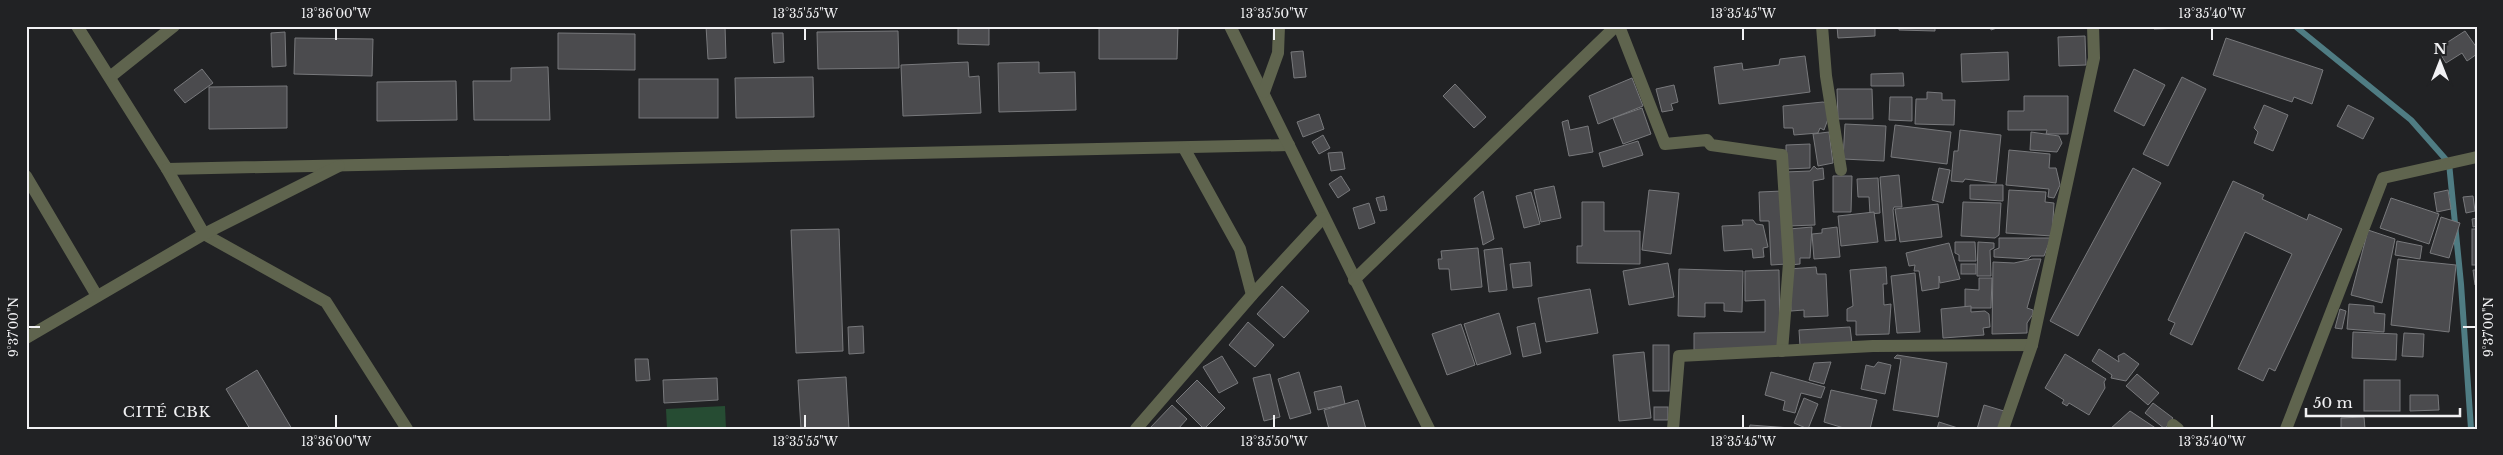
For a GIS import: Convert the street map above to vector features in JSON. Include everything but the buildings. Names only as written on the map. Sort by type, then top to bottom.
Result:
[{"type":"street","points":[[76,26],[167,169],[204,234],[326,302],[407,429]]},
{"type":"street","points":[[110,77],[174,26]]},
{"type":"street","points":[[1230,26],[1264,92],[1323,218],[1429,429]]},
{"type":"street","points":[[1264,92],[1278,53],[1279,26]]},
{"type":"street","points":[[1354,280],[1618,26],[1665,144],[1707,140],[1711,145],[1782,155],[1789,262],[1782,351]]},
{"type":"street","points":[[1822,26],[1826,76],[1841,170]]},
{"type":"street","points":[[2003,429],[2032,344],[2094,58],[2093,26]]},
{"type":"street","points":[[167,169],[216,170],[344,164],[1288,146]]},
{"type":"street","points":[[1184,148],[1240,249],[1252,294]]},
{"type":"street","points":[[2286,429],[2383,178],[2477,157]]},
{"type":"street","points":[[26,338],[204,234],[344,164]]},
{"type":"street","points":[[26,176],[97,296]]},
{"type":"street","points":[[1136,429],[1252,294],[1323,218]]},
{"type":"street","points":[[1673,429],[1679,356],[1874,346],[2032,344]]},
{"type":"green space","points":[[725,406],[726,429],[667,429],[666,409]]},
{"type":"waterway","points":[[2295,26],[2411,120],[2449,163],[2461,284],[2471,429]]},
{"type":"district","name":"CITÉ CBK","points":[[167,411]]}]
